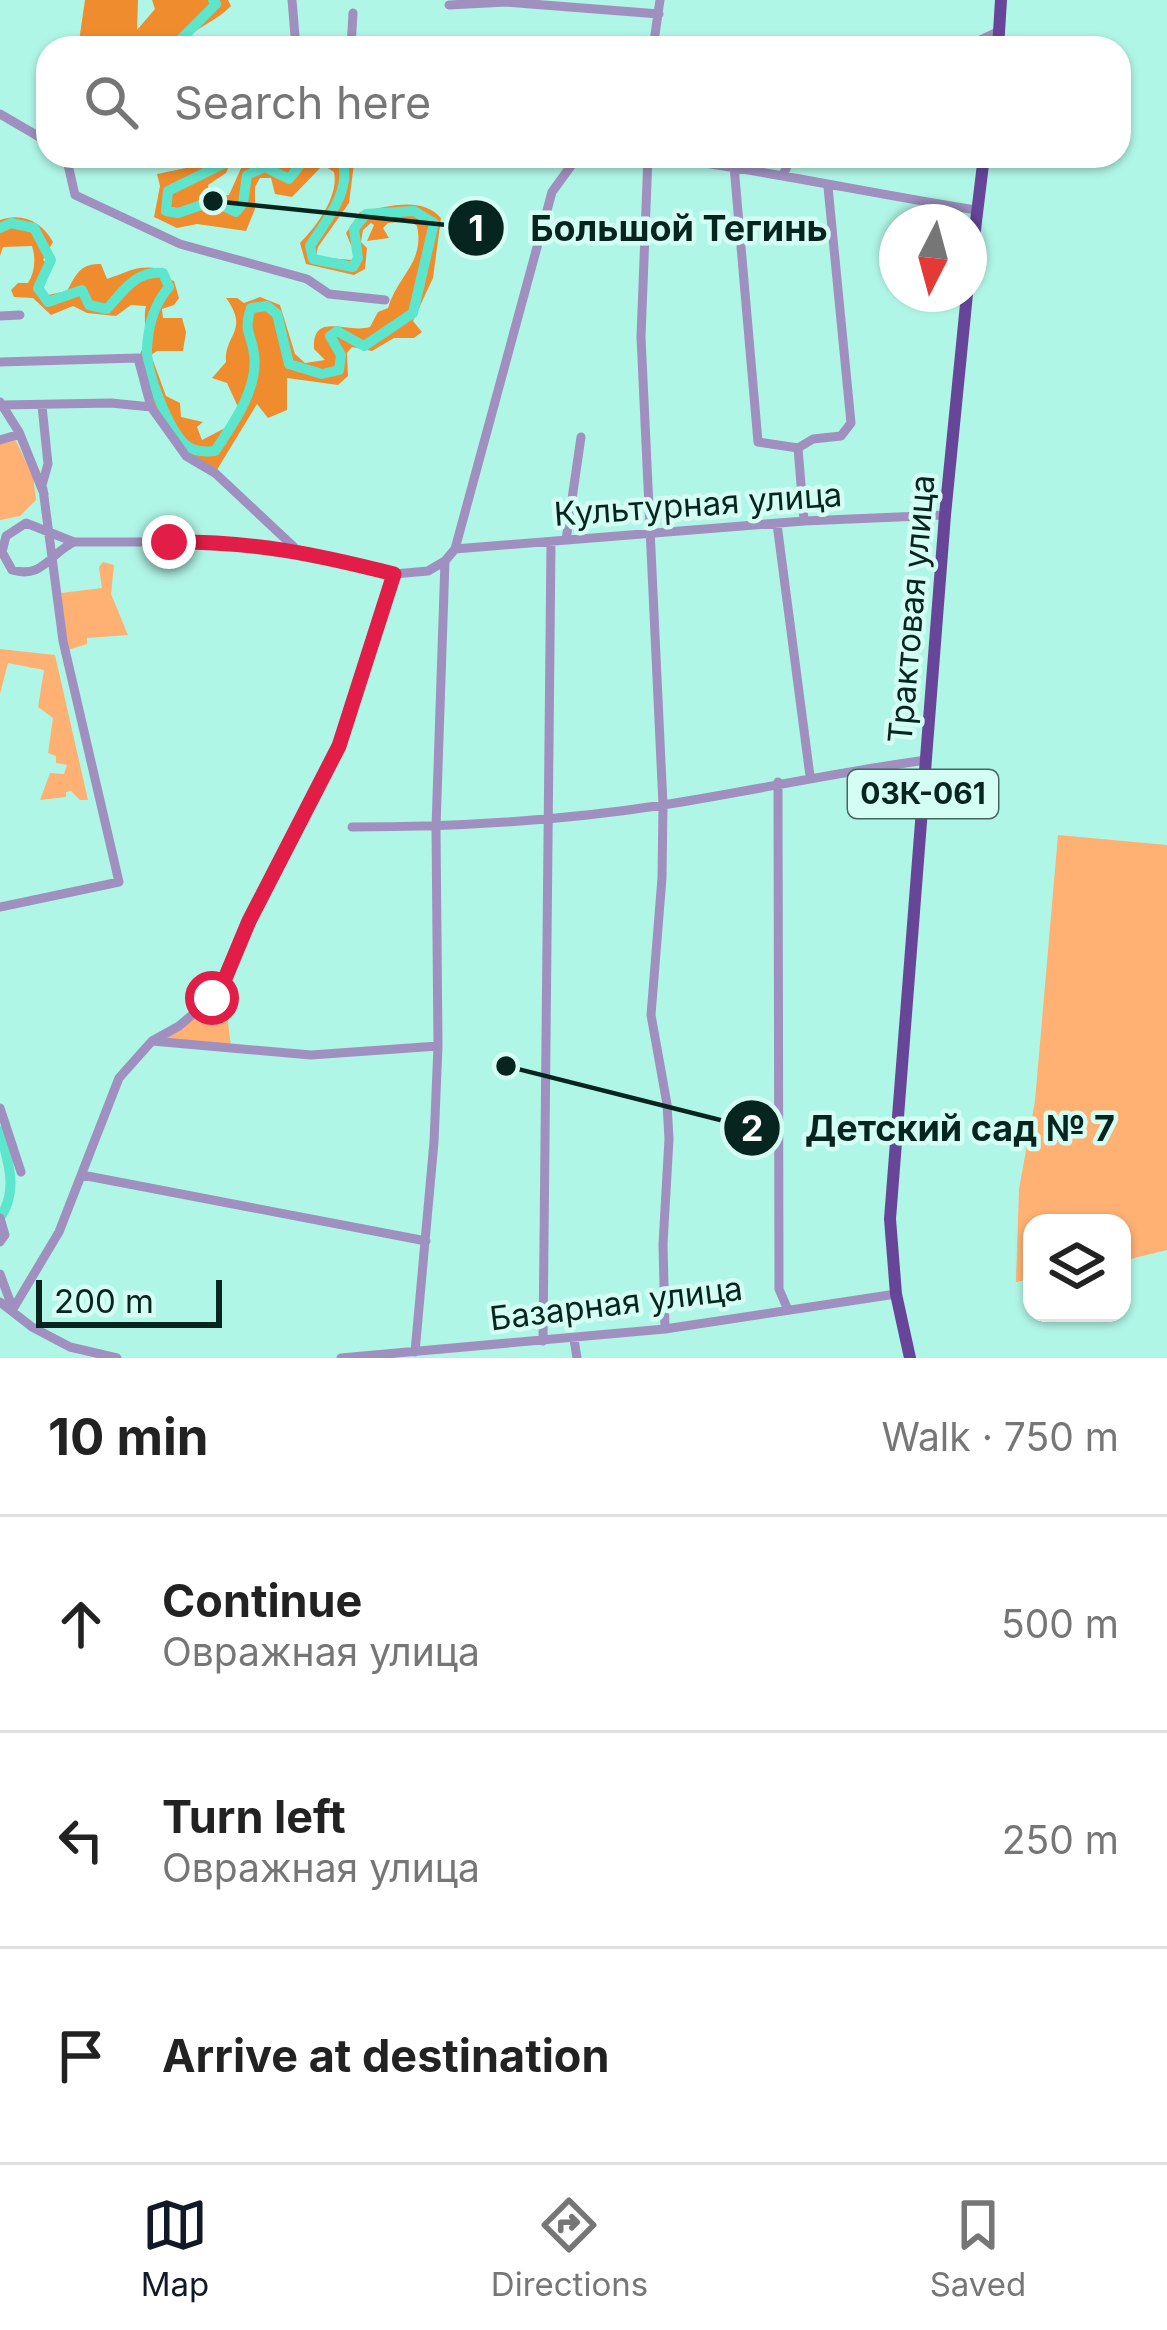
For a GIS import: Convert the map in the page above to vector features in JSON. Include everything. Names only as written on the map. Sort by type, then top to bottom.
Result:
[{"type":"main road","points":[[999,36],[1001,0]]},
{"type":"main road","points":[[977,204],[982,168]]},
{"type":"main road","name":"Трактовая улица","points":[[910,1358],[896,1294],[890,1219],[945,515],[966,312]]},
{"type":"street","points":[[292,0],[295,36]]},
{"type":"street","points":[[655,36],[660,0]]},
{"type":"street","points":[[449,5],[506,2],[659,14]]},
{"type":"street","points":[[352,36],[353,14]]},
{"type":"street","points":[[989,36],[1000,31]]},
{"type":"street","points":[[0,114],[36,135]]},
{"type":"street","points":[[69,168],[75,195],[180,244],[307,279],[328,294],[385,300]]},
{"type":"street","points":[[26,524],[74,542],[216,542],[296,549],[394,574],[428,571],[445,561],[455,549],[552,192],[569,168]]},
{"type":"street","points":[[649,168],[640,337],[663,805],[651,1015],[670,1139],[663,1244],[665,1330]]},
{"type":"street","points":[[734,168],[758,442],[798,448],[813,439],[841,436],[851,423],[828,187]]},
{"type":"street","points":[[745,168],[937,204]]},
{"type":"street","points":[[783,175],[786,168]]},
{"type":"street","points":[[0,316],[20,315]]},
{"type":"street","points":[[0,362],[138,358],[151,407],[186,456],[215,473],[296,549]]},
{"type":"street","points":[[1,404],[151,407]]},
{"type":"street","points":[[0,907],[119,882],[63,641],[52,560],[54,534],[42,487],[20,434],[1,404]]},
{"type":"street","points":[[43,406],[48,464],[39,512],[6,536],[2,552],[8,566],[48,584],[57,595]]},
{"type":"street","points":[[0,440],[20,434]]},
{"type":"street","points":[[566,540],[581,437]]},
{"type":"street","points":[[798,448],[804,521]]},
{"type":"street","name":"Культурная улица","points":[[455,549],[804,521],[945,515]]},
{"type":"street","points":[[777,524],[810,776]]},
{"type":"street","points":[[25,573],[40,570],[74,542]]},
{"type":"street","points":[[543,1341],[551,542]]},
{"type":"street","points":[[415,1352],[438,1046],[436,827],[445,561]]},
{"type":"street","points":[[13,1309],[59,1232],[119,1078],[152,1041],[179,1026],[224,981],[249,921],[339,746],[394,574]]},
{"type":"street","points":[[352,827],[436,827],[663,805],[810,776],[926,760]]},
{"type":"street","points":[[778,782],[779,1289],[788,1310]]},
{"type":"street","points":[[152,1041],[311,1054],[438,1046]]},
{"type":"street","points":[[0,1108],[21,1172]]},
{"type":"street","points":[[82,1175],[425,1241]]},
{"type":"street","points":[[0,1242],[5,1234],[2,1220]]},
{"type":"street","points":[[0,1274],[13,1309]]},
{"type":"street","name":"Базарная улица","points":[[341,1358],[665,1330],[896,1294]]},
{"type":"street","points":[[0,1302],[32,1327],[70,1347],[117,1358]]},
{"type":"street","points":[[574,1339],[578,1358]]},
{"type":"shaded area","points":[[85,0],[138,0],[137,30],[155,9],[152,0],[228,0],[231,6],[189,36],[80,36]]},
{"type":"shaded area","points":[[228,168],[208,185],[209,197],[229,195],[241,168],[320,168],[292,197],[275,194],[271,178],[260,178],[246,231],[197,224],[177,228],[154,217],[160,186],[157,174]]},
{"type":"shaded area","points":[[328,168],[353,168],[349,203],[316,257],[352,260],[355,255],[346,233],[360,212],[413,205],[441,218],[433,278],[413,321],[422,332],[414,338],[394,338],[372,351],[352,347],[347,353],[348,376],[338,385],[287,378],[287,410],[268,418],[257,404],[215,473],[175,440],[145,393],[138,360],[145,343],[146,306],[131,305],[116,316],[87,313],[73,306],[51,315],[33,298],[14,297],[11,290],[30,279],[32,246],[3,247],[0,256],[0,220],[16,217],[31,220],[53,242],[43,260],[52,267],[43,289],[48,295],[67,291],[79,271],[94,264],[101,264],[107,279],[152,268],[174,281],[179,298],[162,309],[163,318],[182,318],[183,351],[151,355],[166,396],[180,403],[181,417],[203,422],[197,427],[202,440],[227,427],[238,407],[227,383],[212,378],[226,362],[236,325],[226,298],[244,303],[260,297],[280,305],[295,354],[305,363],[325,360],[314,349],[319,331],[333,326],[370,327],[378,312],[388,308],[414,260],[417,226],[410,221],[388,223],[383,228],[389,238],[367,241],[374,225],[363,230],[365,269],[354,275],[306,264],[300,243],[330,201],[334,172]]},
{"type":"shaded area","points":[[15,439],[33,476],[36,500],[20,516],[0,520],[0,442]]},
{"type":"shaded area","points":[[103,562],[114,565],[111,594],[128,635],[87,638],[87,644],[68,650],[61,593],[102,588],[99,567]]},
{"type":"shaded area","points":[[0,649],[55,655],[88,800],[80,800],[71,791],[66,797],[40,800],[50,773],[64,774],[67,765],[56,763],[56,756],[48,753],[53,718],[38,707],[44,670],[8,663],[0,694]]},
{"type":"shaded area","points":[[1058,835],[1167,845],[1167,1250],[1131,1259],[1131,1214],[1023,1214],[1023,1281],[1016,1282],[1019,1189],[1035,1101]]},
{"type":"shaded area","points":[[224,988],[231,1047],[163,1038]]},
{"type":"waterway","points":[[184,36],[216,4],[213,0]]},
{"type":"waterway","points":[[215,168],[168,191],[166,211],[178,213],[213,201],[236,212],[243,203],[247,175],[263,168]]},
{"type":"waterway","points":[[267,168],[289,179],[298,168]]},
{"type":"waterway","points":[[0,228],[11,223],[34,228],[51,260],[38,288],[48,302],[82,290],[89,305],[107,309],[138,278],[163,273],[169,287],[150,324],[150,372],[180,439],[193,449],[215,451],[253,380],[251,308],[267,306],[277,314],[289,364],[322,374],[339,370],[341,355],[330,336],[337,331],[364,346],[413,313],[434,223],[414,211],[366,214],[354,229],[358,258],[353,267],[313,259],[310,246],[341,192],[344,168]]},
{"type":"waterway","points":[[0,1131],[10,1186],[0,1218]]},
{"type":"place","name":"Большой Тегинь","points":[[213,201]]},
{"type":"place","name":"Детский сад № 7","points":[[506,1066]]},
{"type":"route","points":[[169,542],[296,549],[394,574],[339,746],[212,998]]}]
